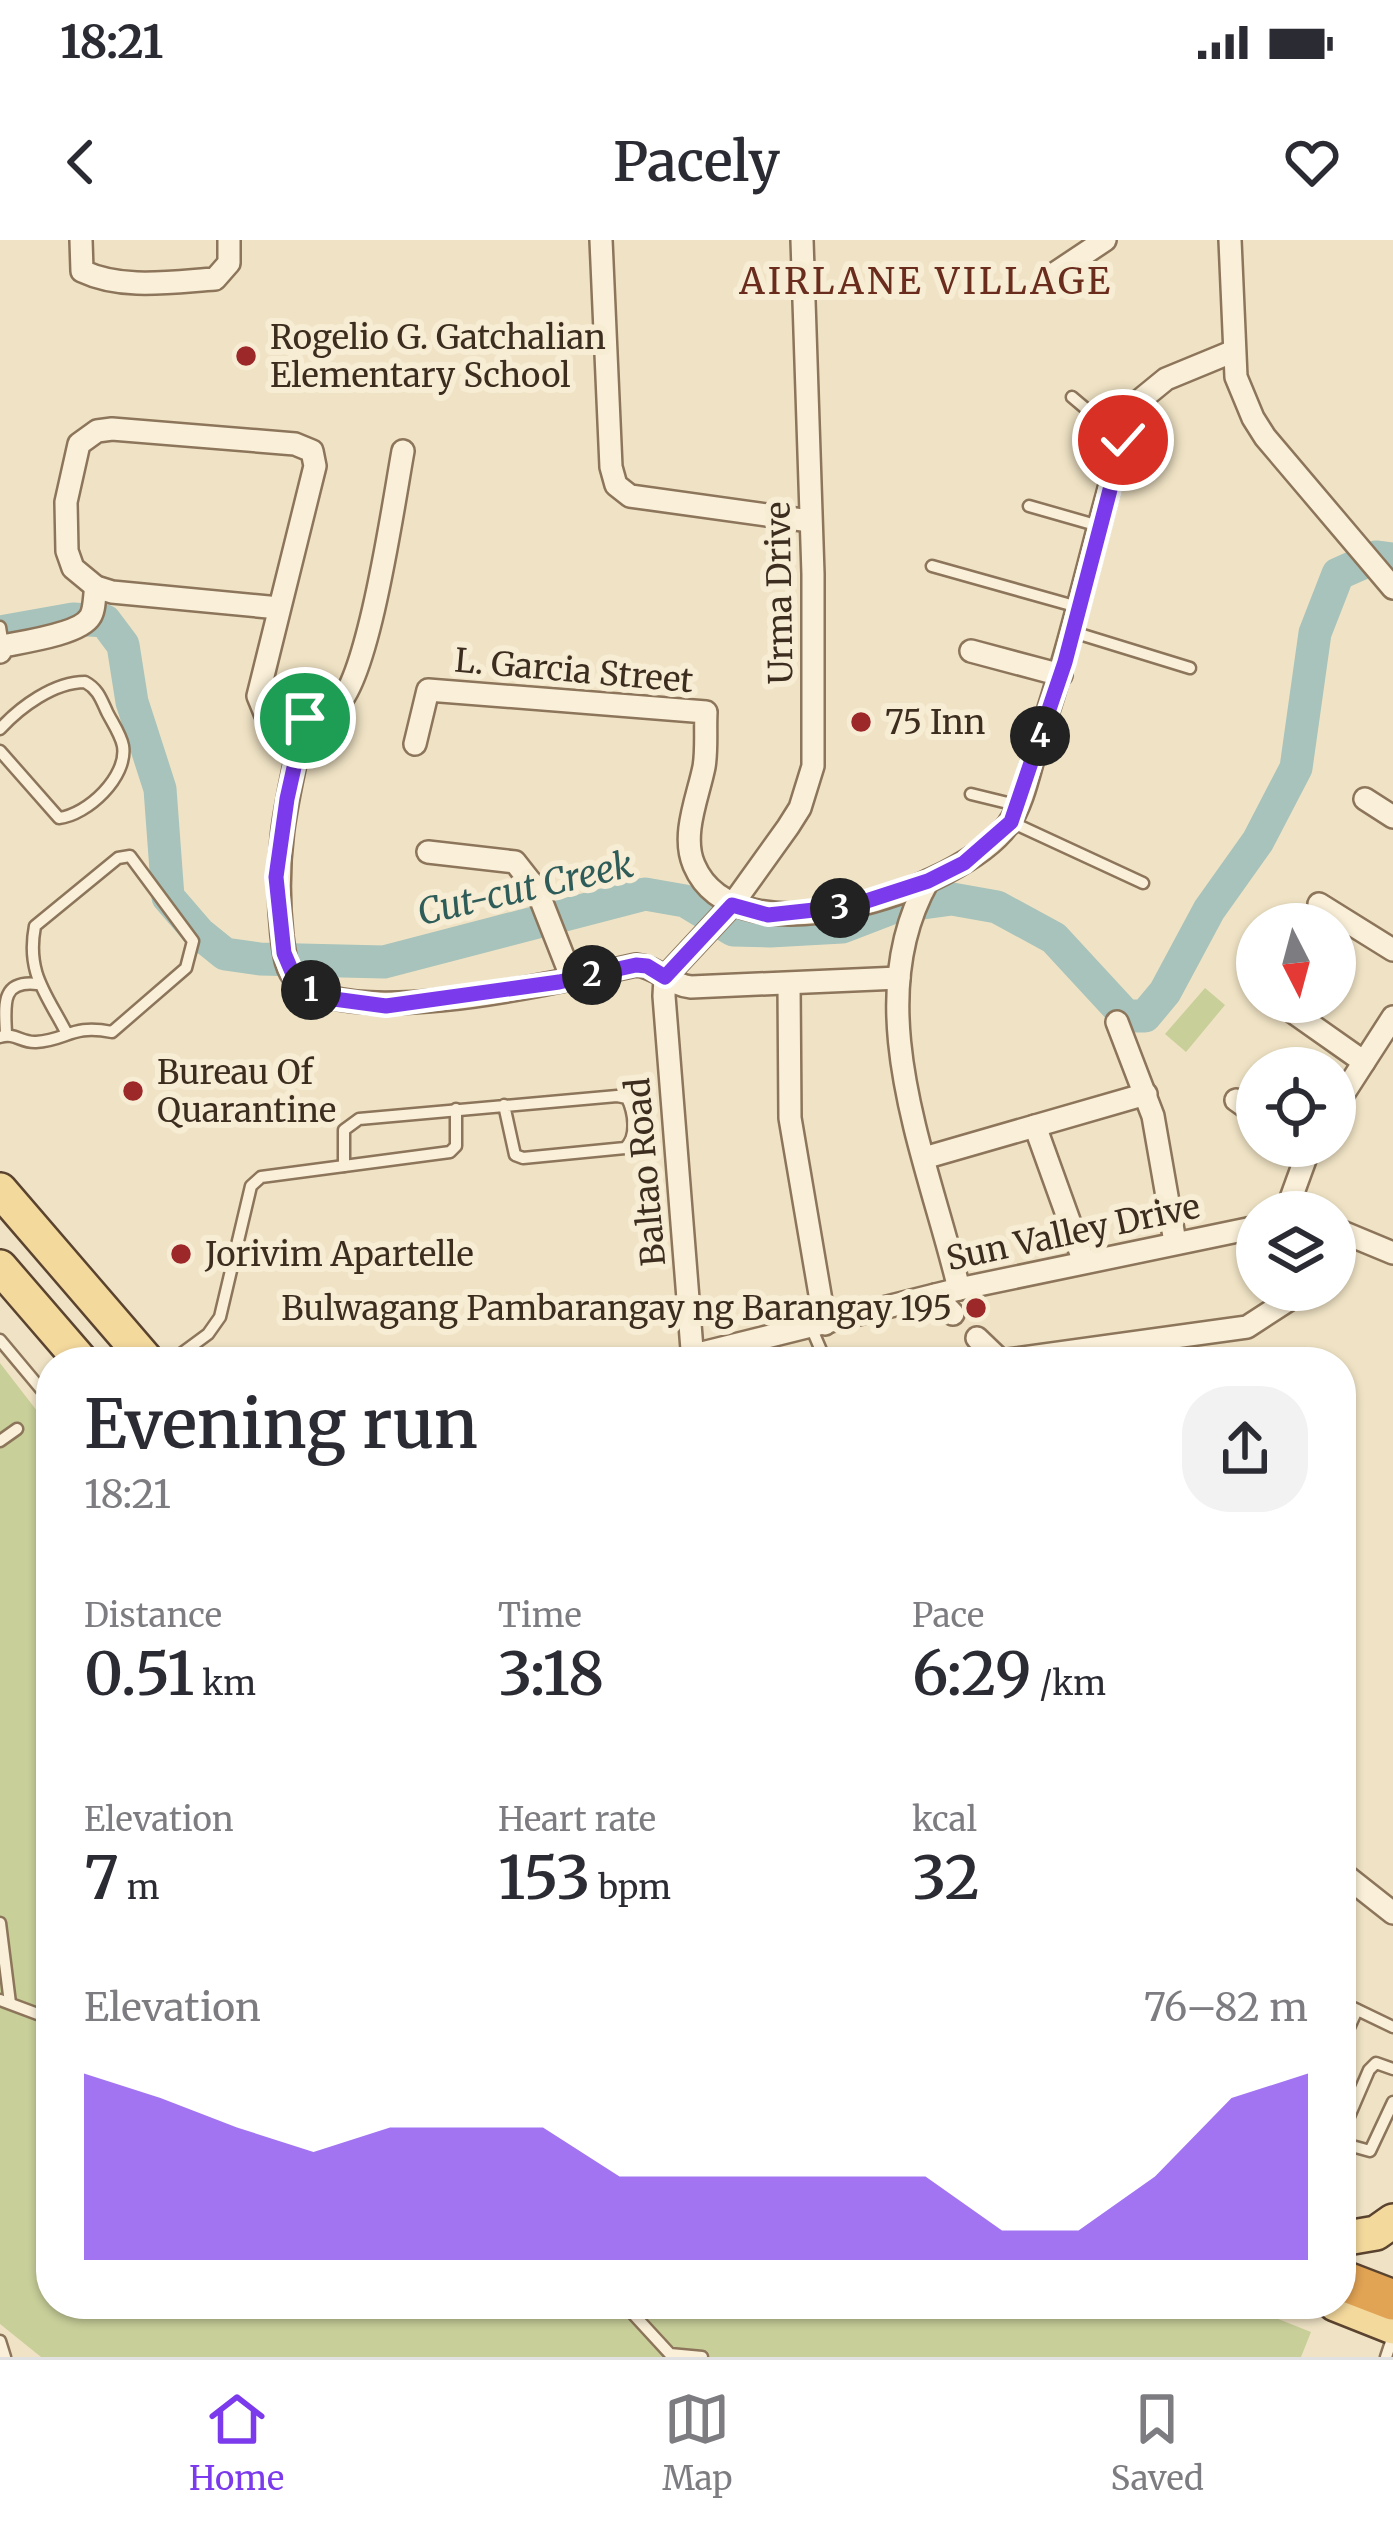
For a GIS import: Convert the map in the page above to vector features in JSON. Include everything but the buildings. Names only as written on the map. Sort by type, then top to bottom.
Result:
[{"type":"highway","points":[[1356,2286],[1393,2300]]},
{"type":"main road","points":[[0,1190],[135,1347]]},
{"type":"main road","points":[[0,1267],[69,1347]]},
{"type":"main road","points":[[1356,2236],[1376,2233],[1393,2222]]},
{"type":"main road","points":[[1356,2266],[1393,2280]]},
{"type":"main road","points":[[1356,2314],[1393,2331]]},
{"type":"street","points":[[81,240],[82,272],[105,282],[215,279],[229,263],[229,240]]},
{"type":"street","points":[[601,240],[611,467],[616,485],[630,496],[811,521]]},
{"type":"street","name":"Urma Drive","points":[[665,977],[720,917],[800,808],[813,766],[802,240]]},
{"type":"street","points":[[1048,278],[1105,240]]},
{"type":"street","points":[[1230,240],[1236,377],[1252,418],[1388,582]]},
{"type":"street","points":[[720,917],[918,900],[982,851],[1014,813],[1061,675],[1133,406],[1149,391],[1234,351]]},
{"type":"street","points":[[279,608],[95,587],[74,568],[67,551],[66,502],[79,444],[97,431],[112,430],[295,444],[312,451],[315,466],[258,696],[265,713],[305,718],[326,713],[348,693],[372,611],[403,452]]},
{"type":"street","points":[[1,639],[89,618],[95,587]]},
{"type":"street","points":[[971,650],[1061,675]]},
{"type":"street","name":"L. Garcia Street","points":[[415,744],[428,690],[706,712],[705,763],[692,818],[692,860],[720,917]]},
{"type":"street","points":[[305,718],[276,877],[287,963],[312,991],[386,1006],[636,965],[647,966],[677,986],[691,987],[899,978]]},
{"type":"street","points":[[1365,799],[1393,817]]},
{"type":"street","points":[[428,852],[515,862],[529,874],[572,979]]},
{"type":"street","points":[[918,900],[899,978],[899,1046],[959,1289]]},
{"type":"street","points":[[1356,927],[1393,950]]},
{"type":"street","name":"Baltao Road","points":[[665,977],[692,1347]]},
{"type":"street","points":[[789,984],[789,1105],[818,1326]]},
{"type":"street","points":[[1356,1074],[1393,1017]]},
{"type":"street","points":[[1117,1022],[1146,1094],[1162,1156],[1175,1242]]},
{"type":"street","points":[[1309,1023],[1364,1062]]},
{"type":"street","points":[[924,1158],[1146,1094]]},
{"type":"street","points":[[1035,1126],[1084,1262]]},
{"type":"street","name":"Sun Valley Drive","points":[[736,1347],[959,1289],[1236,1231]]},
{"type":"street","points":[[1356,1239],[1393,1253]]},
{"type":"street","points":[[935,1295],[953,1314]]},
{"type":"street","points":[[1106,1347],[1247,1327],[1272,1311]]},
{"type":"street","points":[[977,1338],[986,1347]]},
{"type":"street","points":[[1356,1884],[1393,1913]]},
{"type":"lane","points":[[1072,397],[1123,440]]},
{"type":"lane","points":[[1029,506],[1099,526]]},
{"type":"lane","points":[[932,566],[1078,608]]},
{"type":"lane","points":[[1072,632],[1190,668]]},
{"type":"lane","points":[[0,729],[49,692],[86,682],[95,687],[123,745],[118,774],[99,796],[67,818],[59,818],[0,751]]},
{"type":"lane","points":[[970,794],[1142,883]]},
{"type":"lane","points":[[37,984],[19,984],[8,991],[3,1036],[41,1042],[78,1029],[112,1032],[186,968],[193,941],[135,859],[118,858],[34,926],[37,984],[66,1032]]},
{"type":"lane","points":[[344,1166],[344,1130],[350,1122],[456,1109],[504,1105],[627,1098],[634,1136],[625,1148],[523,1158],[515,1156],[511,1145],[504,1105]]},
{"type":"lane","points":[[190,1347],[220,1317],[251,1186],[261,1177],[450,1152],[456,1146],[456,1109]]},
{"type":"lane","points":[[818,1326],[823,1347]]},
{"type":"lane","points":[[0,1340],[36,1383]]},
{"type":"lane","points":[[0,1441],[17,1429]]},
{"type":"lane","points":[[0,1923],[5,2001],[36,2012]]},
{"type":"lane","points":[[1357,2010],[1393,2026]]},
{"type":"lane","points":[[1356,2103],[1376,2063],[1393,2069]]},
{"type":"lane","points":[[1356,2145],[1370,2151],[1393,2102]]},
{"type":"lane","points":[[637,2319],[670,2356],[702,2357]]},
{"type":"lane","points":[[1386,2357],[1393,2331]]},
{"type":"lane","points":[[0,2341],[5,2357]]},
{"type":"green space","points":[[1205,988],[1225,1005],[1186,1052],[1165,1034]]},
{"type":"green space","points":[[0,1363],[36,1410],[36,2319],[1278,2319],[1311,2332],[1301,2357],[41,2357],[0,2324]]},
{"type":"waterway","name":"Cut-cut Creek","points":[[0,632],[73,619],[105,621],[123,645],[132,702],[160,789],[168,897],[225,954],[384,962],[645,894],[685,901],[733,930],[770,931],[842,927],[894,907],[952,899],[997,907],[1054,938],[1126,1016],[1145,1016],[1165,992],[1209,910],[1258,841],[1296,768],[1315,633],[1338,574],[1376,557],[1393,559]]},
{"type":"place","name":"Rogelio G. Gatchalian Elementary School","points":[[246,356]]},
{"type":"place","name":"75 Inn","points":[[861,722]]},
{"type":"place","name":"Bureau Of Quarantine","points":[[133,1091]]},
{"type":"place","name":"Jorivim Apartelle","points":[[181,1254]]},
{"type":"place","name":"Bulwagang Pambarangay ng Barangay 195","points":[[976,1308]]},
{"type":"district","name":"AIRLANE VILLAGE","points":[[926,281]]},
{"type":"route","points":[[305,718],[276,877],[284,953],[295,979],[334,999],[386,1006],[559,982],[636,965],[665,977],[732,905],[768,915],[851,906],[928,881],[964,863],[1011,822],[1065,662],[1123,440]]}]
